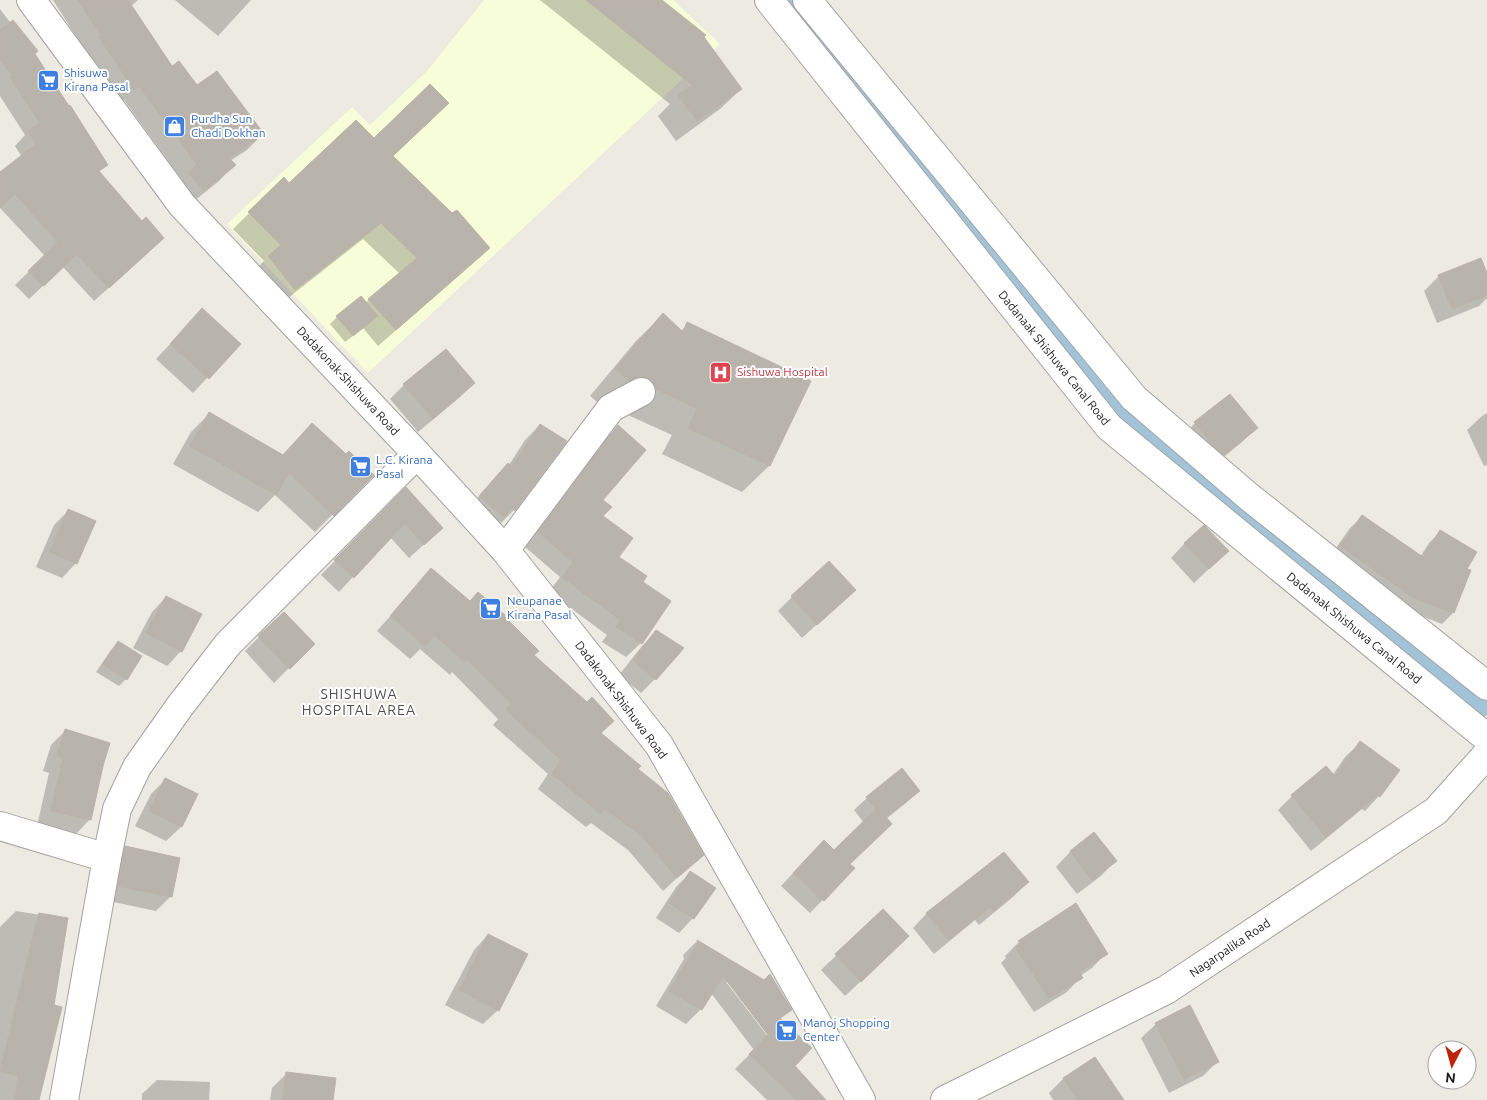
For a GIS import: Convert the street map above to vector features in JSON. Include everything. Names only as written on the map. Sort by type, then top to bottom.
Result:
[{"type":"street","name":"Dadakonak-Shishuwa Road","points":[[31,0],[182,205],[505,550],[659,745],[861,1100]]},
{"type":"street","name":"Dadanaak Shishuwa Canal Road","points":[[769,0],[1109,427],[1487,738]]},
{"type":"street","points":[[807,0],[1134,398],[1248,496],[1487,686]]},
{"type":"street","points":[[505,550],[611,408],[641,392]]},
{"type":"street","points":[[64,1100],[117,809],[138,767],[180,706],[228,644],[417,454]]},
{"type":"street","name":"Nagarpalika Road","points":[[945,1100],[1166,990],[1436,811],[1487,754]]},
{"type":"street","points":[[0,826],[107,858]]},
{"type":"shaded area","points":[[484,0],[673,0],[720,44],[368,373],[227,224],[352,107],[370,125],[427,71]]},
{"type":"building","points":[[78,0],[128,0],[172,66],[179,61],[197,85],[217,71],[264,134],[229,158],[236,165],[204,191],[188,172],[197,165],[139,86],[134,90],[99,37],[101,36]]},
{"type":"building","points":[[586,0],[662,0],[706,35],[704,37],[742,89],[697,121],[678,95],[692,85]]},
{"type":"building","points":[[13,20],[38,51],[35,54],[108,165],[99,171],[142,221],[146,217],[164,238],[109,288],[77,254],[44,286],[28,271],[58,242],[15,194],[0,208],[0,172],[36,144],[28,131],[40,123],[10,77],[12,75],[0,60],[0,30]]},
{"type":"building","points":[[430,84],[449,103],[393,156],[452,213],[457,210],[490,248],[396,330],[368,299],[417,258],[381,223],[295,290],[268,256],[281,245],[248,212],[284,177],[289,183],[356,120],[374,138]]},
{"type":"building","points":[[1481,258],[1487,273],[1487,295],[1452,309],[1438,275]]},
{"type":"building","points":[[361,296],[378,316],[353,336],[336,316]]},
{"type":"building","points":[[202,308],[241,344],[209,379],[170,344]]},
{"type":"building","points":[[663,313],[683,332],[687,322],[811,381],[770,466],[688,428],[697,409],[656,389],[649,379],[641,376],[629,381],[615,369]]},
{"type":"building","points":[[446,349],[475,383],[433,419],[403,384]]},
{"type":"building","points":[[1230,394],[1258,428],[1224,455],[1194,422]]},
{"type":"building","points":[[209,412],[283,455],[312,423],[346,454],[349,451],[374,475],[334,516],[289,473],[276,495],[190,446]]},
{"type":"building","points":[[540,424],[567,441],[515,511],[512,508],[504,517],[479,496],[508,463],[512,467]]},
{"type":"building","points":[[618,425],[646,450],[603,500],[612,507],[603,516],[633,538],[619,557],[647,576],[643,582],[671,601],[642,644],[616,627],[620,620],[562,577],[573,562],[538,532]]},
{"type":"building","points":[[406,487],[443,528],[424,545],[405,523],[354,578],[334,560]]},
{"type":"building","points":[[68,509],[96,521],[77,564],[50,552]]},
{"type":"building","points":[[1362,515],[1423,557],[1440,530],[1477,552],[1467,569],[1471,570],[1454,613],[1414,598],[1340,546]]},
{"type":"building","points":[[1204,525],[1229,551],[1209,569],[1184,543]]},
{"type":"building","points":[[829,561],[856,590],[817,625],[791,596]]},
{"type":"building","points":[[431,568],[470,601],[478,592],[505,615],[539,651],[534,655],[587,702],[592,697],[614,721],[601,733],[641,766],[638,769],[668,793],[704,855],[677,878],[642,836],[605,809],[601,814],[552,774],[561,760],[506,710],[511,704],[467,659],[465,662],[434,635],[425,646],[390,616]]},
{"type":"building","points":[[166,596],[202,614],[182,652],[146,633]]},
{"type":"building","points":[[284,612],[315,644],[290,669],[258,636]]},
{"type":"building","points":[[656,630],[684,648],[656,680],[633,660]]},
{"type":"building","points":[[118,641],[142,656],[127,680],[103,664]]},
{"type":"building","points":[[65,729],[110,743],[91,820],[51,811],[63,758],[57,756]]},
{"type":"building","points":[[1360,741],[1400,770],[1380,797],[1377,795],[1326,837],[1291,795],[1326,766],[1335,776]]},
{"type":"building","points":[[902,768],[920,791],[886,817],[892,824],[850,864],[855,868],[824,901],[793,873],[824,840],[834,850],[876,809],[866,797]]},
{"type":"building","points":[[165,778],[198,794],[182,827],[149,811]]},
{"type":"building","points":[[1094,832],[1117,861],[1092,880],[1070,851]]},
{"type":"building","points":[[125,846],[180,858],[172,897],[118,886]]},
{"type":"building","points":[[1004,852],[1029,882],[994,911],[990,907],[949,940],[926,913]]},
{"type":"building","points":[[690,871],[716,888],[694,919],[669,903]]},
{"type":"building","points":[[1076,903],[1108,954],[1079,972],[1083,978],[1049,998],[1015,947],[1021,944],[1018,941]]},
{"type":"building","points":[[883,909],[909,936],[861,982],[835,954]]},
{"type":"building","points":[[39,913],[68,918],[54,1005],[62,1007],[39,1100],[15,1100],[18,1076],[0,1071]]},
{"type":"building","points":[[488,934],[528,954],[499,1011],[459,990]]},
{"type":"building","points":[[697,940],[764,980],[770,974],[792,1010],[780,1018],[812,1048],[795,1066],[826,1100],[797,1100],[749,1054],[768,1035],[723,976],[702,1010],[669,991],[698,943]]},
{"type":"building","points":[[1190,1005],[1219,1062],[1184,1079],[1155,1023]]},
{"type":"building","points":[[1095,1057],[1124,1100],[1078,1100],[1063,1078]]},
{"type":"building","points":[[286,1072],[336,1078],[333,1100],[283,1100]]},
{"type":"waterway","points":[[790,0],[1133,420],[1202,479],[1478,703]]},
{"type":"place","name":"Shisuwa Kirana Pasal","points":[[48,80]]},
{"type":"place","name":"Purdha Sun Chadi Dokhan","points":[[175,126]]},
{"type":"place","name":"Sishuwa Hospital","points":[[721,372]]},
{"type":"place","name":"L.C. Kirana Pasal","points":[[360,467]]},
{"type":"place","name":"Neupanae Kirana Pasal","points":[[491,608]]},
{"type":"place","name":"Manoj Shopping Center","points":[[787,1030]]},
{"type":"district","name":"SHISHUWA HOSPITAL AREA","points":[[359,702]]}]
